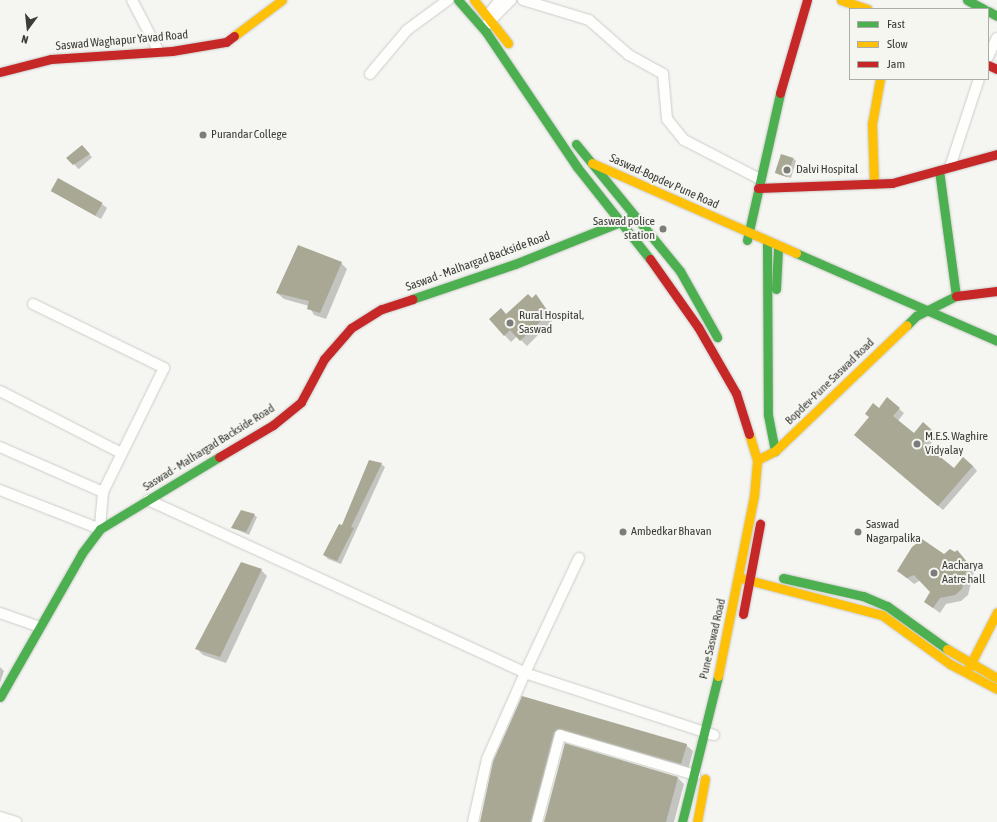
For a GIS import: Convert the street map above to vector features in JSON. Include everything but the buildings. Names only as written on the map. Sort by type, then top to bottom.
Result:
[{"type":"main road","name":"Saswad Waghapur Yavad Road","points":[[0,72],[51,59],[159,52],[226,42],[282,0]]},
{"type":"main road","points":[[458,0],[482,28],[577,167],[621,222],[698,327],[736,393],[757,460]]},
{"type":"main road","points":[[474,0],[490,17],[514,52]]},
{"type":"main road","points":[[808,0],[759,183],[748,236],[777,252],[997,352]]},
{"type":"main road","points":[[841,0],[864,8]]},
{"type":"main road","points":[[967,0],[982,8]]},
{"type":"main road","points":[[874,184],[872,124],[880,80]]},
{"type":"main road","points":[[571,138],[589,162],[607,180],[680,271],[722,344]]},
{"type":"main road","points":[[759,183],[892,183],[997,154]]},
{"type":"main road","name":"Saswad-Bopdev Pune Road","points":[[570,156],[589,162],[748,236]]},
{"type":"main road","name":"Saswad-Bopdev Pune Road","points":[[577,167],[748,236]]},
{"type":"main road","points":[[939,170],[956,296]]},
{"type":"main road","name":"Saswad - Malhargad Backside Road","points":[[0,698],[40,627],[100,529],[273,425],[301,402],[337,341],[382,309],[515,264],[635,216]]},
{"type":"main road","points":[[767,247],[771,426],[775,451]]},
{"type":"main road","points":[[777,252],[925,310],[997,341]]},
{"type":"main road","points":[[771,384],[777,252]]},
{"type":"main road","name":"Bopdev-Pune Saswad Road","points":[[757,460],[767,458],[775,451],[916,316],[925,310],[956,296],[997,291]]},
{"type":"main road","points":[[710,757],[710,734],[752,576],[763,509],[767,458],[761,434]]},
{"type":"main road","name":"Pune Saswad Road","points":[[682,822],[695,775],[710,734],[739,573],[757,460]]},
{"type":"main road","points":[[739,573],[884,604],[971,664],[997,678]]},
{"type":"main road","points":[[752,576],[880,614],[966,674],[997,689]]},
{"type":"main road","points":[[880,614],[884,604]]},
{"type":"main road","points":[[966,674],[997,612]]},
{"type":"main road","points":[[697,822],[707,771]]},
{"type":"street","points":[[132,0],[159,52]]},
{"type":"street","points":[[370,74],[407,30],[448,0]]},
{"type":"street","points":[[482,28],[500,0]]},
{"type":"street","points":[[490,17],[511,0]]},
{"type":"street","points":[[523,0],[589,20],[629,55],[663,74],[667,119],[684,140],[759,183]]},
{"type":"street","points":[[989,56],[997,38]]},
{"type":"street","points":[[950,167],[979,80]]},
{"type":"street","points":[[0,490],[100,529],[103,492],[119,452],[164,368],[33,304]]},
{"type":"street","points":[[0,391],[119,452]]},
{"type":"street","points":[[0,447],[103,492]]},
{"type":"street","points":[[148,500],[525,673],[710,734]]},
{"type":"street","points":[[473,822],[487,759],[525,673],[579,558]]},
{"type":"street","points":[[0,613],[40,627]]},
{"type":"street","points":[[537,822],[560,735],[695,775]]},
{"type":"street","points":[[0,817],[16,822]]},
{"type":"traffic: fast","points":[[458,0],[486,32],[577,167],[650,259]]},
{"type":"traffic: fast","points":[[967,0],[982,8]]},
{"type":"traffic: fast","points":[[989,12],[997,16]]},
{"type":"traffic: fast","points":[[747,240],[780,93]]},
{"type":"traffic: fast","points":[[576,144],[680,271],[717,337]]},
{"type":"traffic: fast","points":[[907,325],[916,316],[956,296],[939,170]]},
{"type":"traffic: fast","points":[[412,299],[515,264],[630,218]]},
{"type":"traffic: fast","points":[[767,242],[768,415],[775,451]]},
{"type":"traffic: fast","points":[[776,289],[778,248]]},
{"type":"traffic: fast","points":[[796,253],[997,341]]},
{"type":"traffic: fast","points":[[0,697],[82,553],[100,529],[219,457]]},
{"type":"traffic: fast","points":[[783,578],[863,596],[887,606],[947,649]]},
{"type":"traffic: fast","points":[[682,822],[718,676]]},
{"type":"traffic: slow","points":[[234,36],[282,0]]},
{"type":"traffic: slow","points":[[474,0],[508,43]]},
{"type":"traffic: slow","points":[[841,0],[864,8]]},
{"type":"traffic: slow","points":[[874,184],[872,124],[880,80]]},
{"type":"traffic: slow","points":[[592,163],[796,253]]},
{"type":"traffic: slow","points":[[757,460],[775,451],[907,325]]},
{"type":"traffic: slow","points":[[718,676],[754,496],[757,460],[749,434]]},
{"type":"traffic: slow","points":[[741,578],[882,615],[950,664],[997,689]]},
{"type":"traffic: slow","points":[[967,671],[997,612]]},
{"type":"traffic: slow","points":[[947,649],[997,678]]},
{"type":"traffic: slow","points":[[697,822],[705,779]]},
{"type":"traffic: jam","points":[[780,93],[807,0]]},
{"type":"traffic: jam","points":[[0,72],[51,59],[172,51],[226,42],[234,36]]},
{"type":"traffic: jam","points":[[989,65],[997,69]]},
{"type":"traffic: jam","points":[[758,188],[892,183],[997,154]]},
{"type":"traffic: jam","points":[[650,259],[698,327],[736,393],[749,434]]},
{"type":"traffic: jam","points":[[956,296],[997,291]]},
{"type":"traffic: jam","points":[[219,457],[273,425],[301,402],[324,359],[351,328],[382,309],[412,299]]},
{"type":"traffic: jam","points":[[743,614],[760,524]]},
{"type":"place","name":"Purandar College","points":[[203,135]]},
{"type":"place","name":"Dalvi Hospital","points":[[787,170]]},
{"type":"place","name":"Saswad police station","points":[[663,229]]},
{"type":"place","name":"Rural Hospital, Saswad","points":[[510,323]]},
{"type":"place","name":"M.E.S. Waghire Vidyalay","points":[[917,444]]},
{"type":"place","name":"Ambedkar Bhavan","points":[[623,532]]},
{"type":"place","name":"Saswad Nagarpalika","points":[[858,532]]},
{"type":"place","name":"Aacharya Aatre hall","points":[[934,573]]}]
